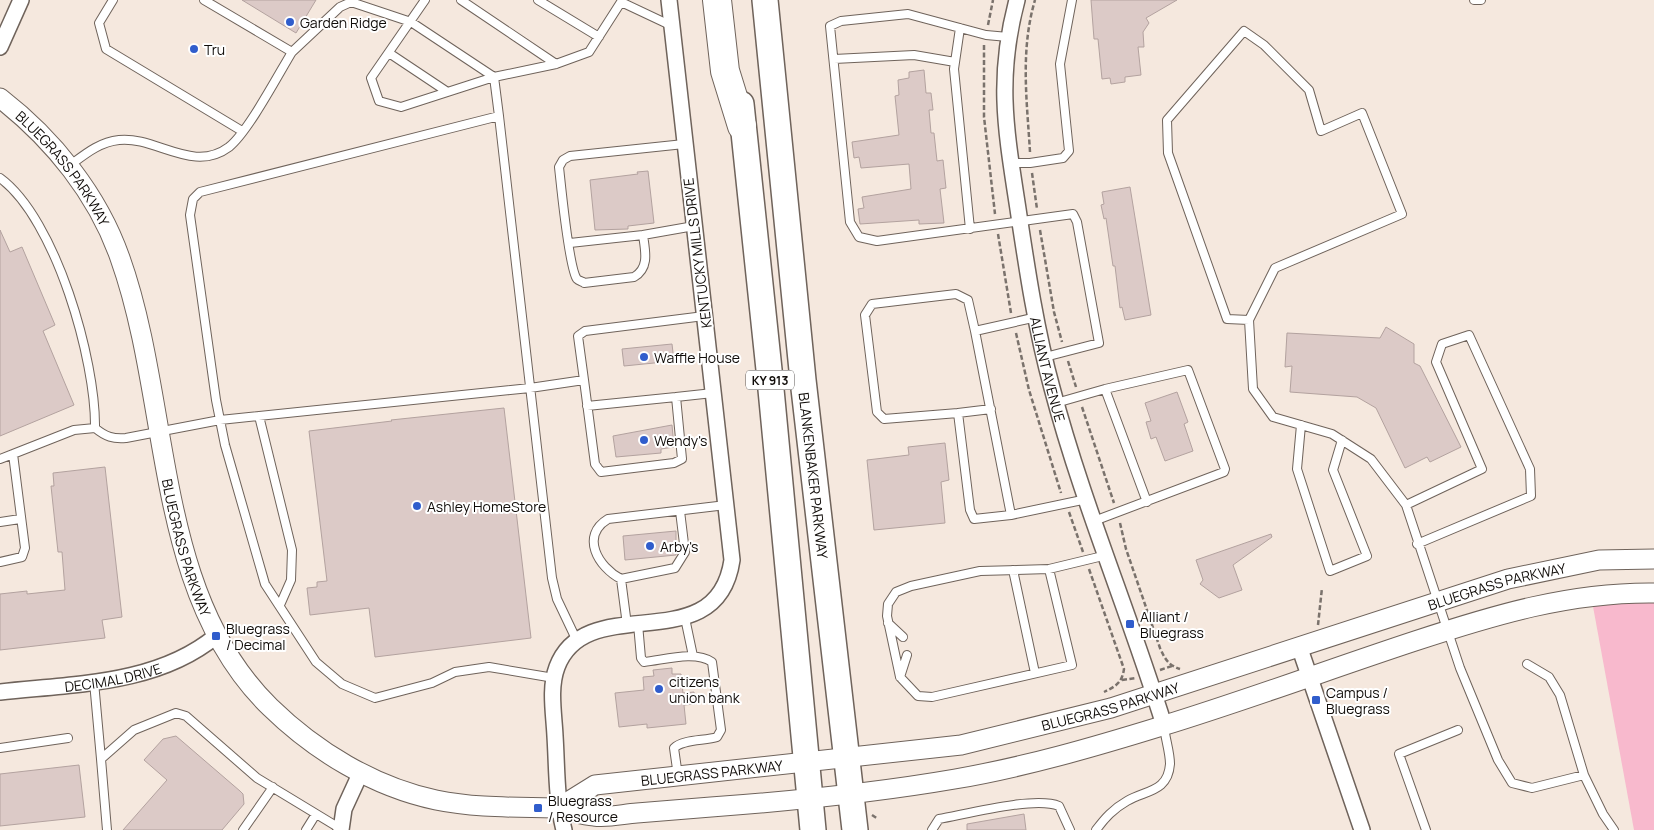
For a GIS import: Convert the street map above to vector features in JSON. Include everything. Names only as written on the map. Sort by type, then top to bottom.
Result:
[{"type":"highway","points":[[717,0],[725,71],[742,126]]},
{"type":"main road","name":"KY 913","points":[[730,0],[771,389],[813,830]]},
{"type":"main road","name":"BLANKENBAKER PARKWAY","points":[[765,0],[803,380],[855,830]]},
{"type":"street","points":[[0,47],[21,0]]},
{"type":"street","name":"KENTUCKY MILLS DRIVE","points":[[564,830],[558,808],[554,678],[566,651],[576,641],[596,631],[685,618],[708,606],[726,584],[732,560],[669,0]]},
{"type":"street","name":"ALLIANT AVENUE","points":[[1017,0],[1008,37],[1003,92],[1005,122],[1020,222],[1045,357],[1056,403],[1086,499],[1107,555],[1164,725]]},
{"type":"street","name":"BLUEGRASS PARKWAY","points":[[0,98],[37,130],[69,166],[94,203],[119,255],[134,302],[188,562],[202,605],[216,636],[249,683],[270,707],[312,743],[361,772],[398,789],[433,799],[503,809],[558,808],[595,817],[810,799],[960,778],[1057,755],[1164,725],[1448,630],[1546,602],[1622,592],[1654,593]]},
{"type":"street","name":"BLUEGRASS PARKWAY","points":[[558,808],[595,785],[961,745],[1063,721],[1154,694],[1508,579],[1599,560],[1654,559]]},
{"type":"street","name":"DECIMAL DRIVE","points":[[0,692],[126,677],[164,665],[194,651],[216,636]]},
{"type":"street","points":[[1299,646],[1362,830]]},
{"type":"street","points":[[341,829],[344,808],[361,772]]},
{"type":"lane","points":[[113,0],[99,23],[106,49],[242,131]]},
{"type":"lane","points":[[204,0],[292,52]]},
{"type":"lane","points":[[425,0],[372,78],[379,101],[401,107],[446,91],[494,77],[556,64],[589,52],[620,1],[672,26]]},
{"type":"lane","points":[[462,0],[556,64]]},
{"type":"lane","points":[[538,0],[599,37]]},
{"type":"lane","points":[[1011,163],[1030,163],[1063,158],[1069,150],[1060,64],[1072,0]]},
{"type":"lane","points":[[1474,0],[1481,0]]},
{"type":"lane","points":[[69,166],[106,143],[120,140],[136,141],[171,152],[203,157],[218,153],[230,146],[242,131],[292,52],[340,7],[352,2],[411,22],[494,77],[552,578],[557,599],[576,641]]},
{"type":"lane","points":[[1008,37],[986,35],[908,14],[841,21],[830,26],[850,222],[859,237],[877,241],[1073,214],[1079,231],[1099,343],[1045,357]]},
{"type":"lane","points":[[960,28],[954,69],[970,229]]},
{"type":"lane","points":[[1248,320],[1227,319],[1168,153],[1167,128],[1167,120],[1244,31],[1264,45],[1309,90],[1321,131],[1362,113],[1402,214],[1275,268],[1248,320],[1253,389],[1273,417],[1332,434],[1371,459],[1406,505],[1460,668],[1498,760],[1512,783],[1532,788],[1584,774]]},
{"type":"lane","points":[[389,53],[446,91]]},
{"type":"lane","points":[[834,59],[914,55],[955,62]]},
{"type":"lane","points":[[499,116],[200,192],[193,199],[190,215],[220,420],[265,584],[316,662],[342,684],[375,698],[432,683],[455,672],[488,667],[554,678]]},
{"type":"lane","points":[[643,235],[645,265],[642,273],[634,276],[584,283],[577,278],[573,270],[559,167],[563,160],[570,156],[641,147],[684,144]]},
{"type":"lane","points":[[0,178],[21,198],[34,217],[71,299],[82,340],[95,413],[95,428]]},
{"type":"lane","points":[[570,244],[643,235],[694,226]]},
{"type":"lane","points":[[991,409],[884,419],[877,412],[865,315],[872,304],[956,294],[968,300],[991,409],[1011,515]]},
{"type":"lane","points":[[676,397],[682,459],[674,463],[602,472],[594,464],[578,336],[585,331],[704,316]]},
{"type":"lane","points":[[975,331],[1037,317]]},
{"type":"lane","points":[[1406,505],[1482,470],[1436,362],[1442,344],[1469,336],[1530,469],[1531,496],[1418,544]]},
{"type":"lane","points":[[1056,403],[1105,389],[1188,370],[1225,469],[1224,472],[1094,521]]},
{"type":"lane","points":[[0,459],[74,430],[95,428],[114,439],[220,420],[530,388],[584,380]]},
{"type":"lane","points":[[1105,389],[1147,502]]},
{"type":"lane","points":[[587,406],[713,393]]},
{"type":"lane","points":[[958,413],[970,510],[974,519],[1011,515],[1086,499]]},
{"type":"lane","points":[[259,416],[292,550],[291,580],[280,605]]},
{"type":"lane","points":[[1301,425],[1297,469],[1330,571],[1367,556],[1333,470],[1342,440]]},
{"type":"lane","points":[[0,562],[18,559],[24,553],[13,454]]},
{"type":"lane","points":[[678,776],[674,748],[678,744],[717,737],[721,730],[712,662],[704,657],[693,656],[644,662],[641,658],[621,579],[602,565],[596,554],[594,535],[596,528],[608,519],[726,505]]},
{"type":"lane","points":[[621,579],[675,568],[685,552],[680,511]]},
{"type":"lane","points":[[0,522],[20,519]]},
{"type":"lane","points":[[1049,569],[1072,665],[932,697],[918,696],[900,678],[888,624],[888,604],[896,592],[911,586],[980,571],[1049,569],[1107,555]]},
{"type":"lane","points":[[1013,570],[1034,673]]},
{"type":"lane","points":[[685,618],[693,656]]},
{"type":"lane","points":[[888,624],[903,638]]},
{"type":"lane","points":[[900,678],[907,655]]},
{"type":"lane","points":[[1527,664],[1549,677],[1560,695],[1584,774],[1603,814],[1614,830]]},
{"type":"lane","points":[[94,682],[107,830]]},
{"type":"lane","points":[[101,759],[134,730],[176,713],[186,716],[257,778],[341,829]]},
{"type":"lane","points":[[1096,830],[1108,814],[1127,801],[1157,788],[1167,780],[1170,763],[1164,725]]},
{"type":"lane","points":[[1426,830],[1399,754],[1458,730]]},
{"type":"lane","points":[[0,748],[68,738]]},
{"type":"lane","points":[[243,830],[273,787]]},
{"type":"lane","points":[[932,830],[939,819],[1050,802],[1059,806],[1070,830]]},
{"type":"lane","points":[[306,830],[316,814]]},
{"type":"path","points":[[993,0],[984,49],[984,117],[997,225],[1014,322],[1029,390],[1065,504],[1124,670],[1122,680],[1116,686],[1095,694]]},
{"type":"shaded area","points":[[1592,601],[1654,603],[1654,830],[1634,830]]},
{"type":"building","name":"Garden Ridge","points":[[242,0],[316,0],[296,33]]},
{"type":"building","points":[[1091,0],[1177,0],[1146,18],[1149,23],[1143,32],[1144,47],[1138,47],[1141,75],[1125,77],[1125,82],[1111,84],[1110,78],[1102,79],[1098,39],[1094,39]]},
{"type":"building","points":[[924,70],[926,93],[931,93],[933,110],[929,110],[931,133],[934,133],[937,161],[943,160],[946,188],[940,189],[944,223],[919,224],[919,220],[860,224],[858,209],[864,208],[862,197],[911,189],[909,164],[861,168],[859,157],[854,158],[852,142],[899,135],[895,96],[899,95],[898,80],[909,78],[909,72]]},
{"type":"building","points":[[648,171],[654,223],[628,226],[628,229],[595,230],[590,180]]},
{"type":"building","points":[[1130,187],[1151,315],[1125,320],[1122,307],[1120,308],[1115,266],[1113,266],[1106,218],[1104,219],[1101,205],[1104,204],[1102,192]]},
{"type":"building","points":[[0,230],[10,252],[22,247],[55,325],[43,331],[74,405],[0,436]]},
{"type":"building","points":[[1386,327],[1414,344],[1414,363],[1420,366],[1461,447],[1430,462],[1427,457],[1405,468],[1376,408],[1357,397],[1290,392],[1292,366],[1285,367],[1287,333],[1380,338]]},
{"type":"building","name":"Waffle House","points":[[672,344],[674,361],[624,366],[622,349]]},
{"type":"building","points":[[1177,392],[1188,422],[1184,424],[1193,451],[1165,461],[1156,437],[1151,439],[1146,422],[1151,421],[1145,403]]},
{"type":"building","name":"Ashley HomeStore","points":[[504,408],[531,638],[375,657],[369,608],[310,615],[307,588],[317,587],[317,582],[327,581],[309,431]]},
{"type":"building","name":"Wendy's","points":[[672,425],[674,447],[661,449],[661,453],[616,457],[613,436]]},
{"type":"building","points":[[945,443],[949,480],[941,482],[945,523],[874,530],[867,460],[909,455],[908,447]]},
{"type":"building","points":[[105,467],[122,617],[102,620],[105,638],[0,650],[0,594],[27,591],[27,594],[65,590],[62,552],[58,552],[51,486],[54,486],[53,473]]},
{"type":"building","name":"Arby's","points":[[676,531],[676,555],[625,560],[623,536]]},
{"type":"building","points":[[1271,534],[1272,537],[1233,565],[1242,590],[1219,598],[1200,584],[1203,580],[1196,560]]},
{"type":"building","points":[[672,668],[672,674],[681,674],[683,693],[694,692],[695,704],[684,705],[686,724],[647,728],[647,724],[619,727],[615,693],[644,690],[643,677],[654,676],[653,670]]},
{"type":"building","points":[[176,736],[243,794],[244,804],[222,830],[123,830],[167,780],[144,760],[163,739]]},
{"type":"building","points":[[79,765],[85,817],[0,826],[0,774]]},
{"type":"building","points":[[1024,814],[1026,830],[967,830],[967,824]]},
{"type":"place","name":"Garden Ridge","points":[[290,22]]},
{"type":"place","name":"Tru","points":[[194,49]]},
{"type":"place","name":"Waffle House","points":[[644,357]]},
{"type":"place","name":"Wendy's","points":[[644,440]]},
{"type":"place","name":"Ashley HomeStore","points":[[417,506]]},
{"type":"place","name":"Arby's","points":[[650,546]]},
{"type":"place","name":"Alliant / Bluegrass","points":[[1130,624]]},
{"type":"place","name":"Bluegrass / Decimal","points":[[216,636]]},
{"type":"place","name":"citizens union bank","points":[[659,689]]},
{"type":"place","name":"Campus / Bluegrass","points":[[1316,700]]},
{"type":"place","name":"Bluegrass / Resource","points":[[538,808]]}]
